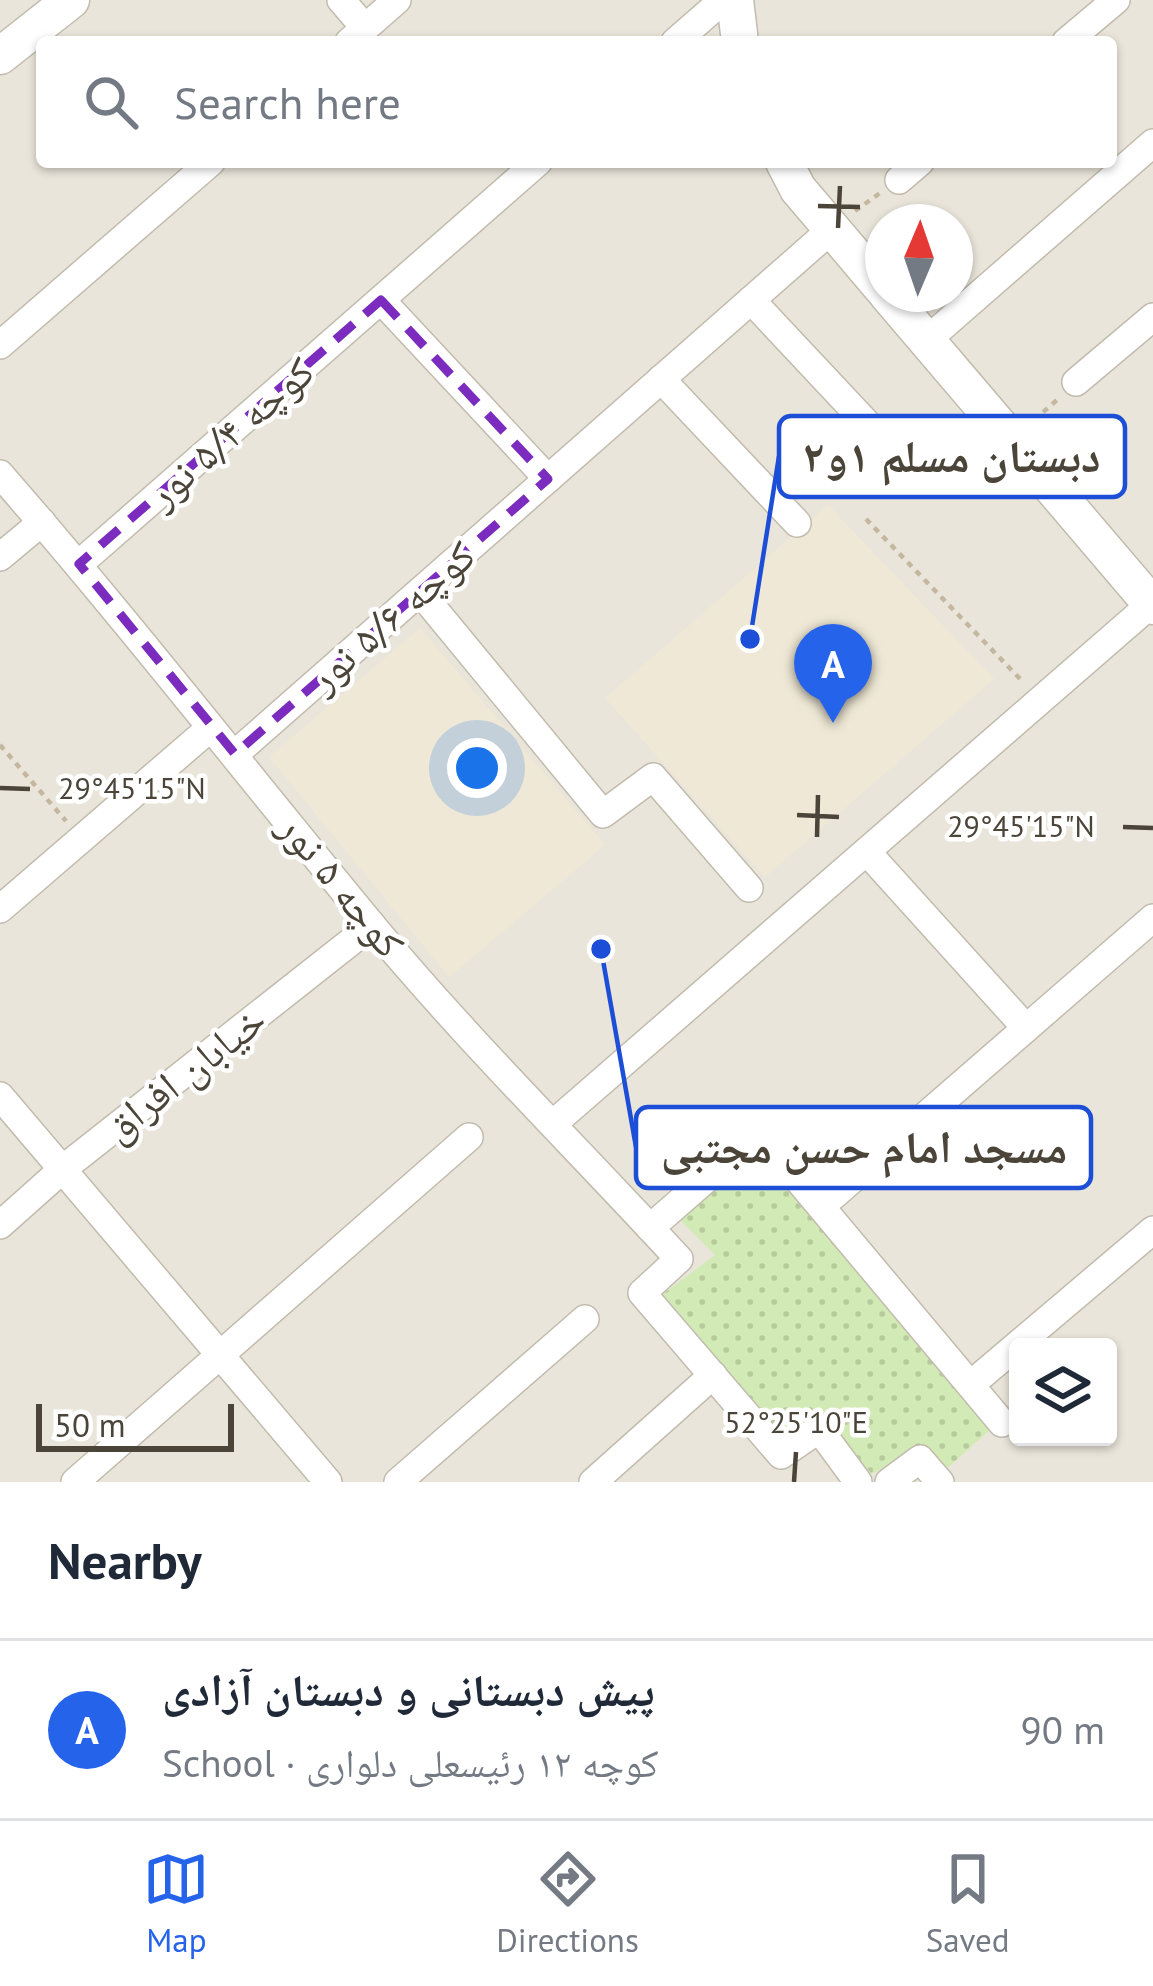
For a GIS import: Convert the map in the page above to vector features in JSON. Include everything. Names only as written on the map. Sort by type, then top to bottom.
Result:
[{"type":"street","points":[[0,56],[71,0]]},
{"type":"street","points":[[341,0],[357,35],[398,0]]},
{"type":"street","points":[[682,36],[723,0]]},
{"type":"street","points":[[735,0],[739,36]]},
{"type":"street","points":[[1073,36],[1117,0]]},
{"type":"street","points":[[927,340],[1153,143]]},
{"type":"street","points":[[0,346],[204,168]]},
{"type":"street","name":"کوچه ۵/۴ نور","points":[[79,564],[531,168]]},
{"type":"street","points":[[787,168],[798,189],[865,268]]},
{"type":"street","name":"کوچه ۵/۶ نور","points":[[235,754],[832,229]]},
{"type":"street","points":[[381,300],[548,479]]},
{"type":"street","points":[[751,300],[888,446]]},
{"type":"street","points":[[554,1123],[1152,605],[903,312]]},
{"type":"street","points":[[1076,382],[1153,317]]},
{"type":"street","points":[[661,379],[797,523]]},
{"type":"street","name":"کوچه ۵ نور","points":[[0,474],[79,564],[372,925],[515,1089],[554,1123],[679,1259],[642,1293],[713,1375]]},
{"type":"street","points":[[0,557],[42,522]]},
{"type":"street","points":[[420,592],[602,814],[653,777],[749,888]]},
{"type":"street","points":[[0,909],[209,729]]},
{"type":"street","points":[[867,852],[1026,1028]]},
{"type":"street","points":[[833,1196],[1153,918]]},
{"type":"street","name":"خیابان افراق","points":[[0,1225],[64,1168],[372,925]]},
{"type":"street","points":[[0,1096],[328,1482]]},
{"type":"street","points":[[650,1228],[759,1133],[1002,1423]]},
{"type":"street","points":[[75,1482],[469,1136]]},
{"type":"street","points":[[982,1375],[1153,1230]]},
{"type":"street","points":[[398,1482],[585,1319]]},
{"type":"street","points":[[593,1482],[713,1375],[781,1456],[819,1429],[859,1482]]},
{"type":"street","points":[[890,1482],[920,1459],[940,1482]]},
{"type":"path","points":[[832,229],[910,171]]},
{"type":"path","points":[[1012,441],[1076,382]]},
{"type":"path","points":[[866,519],[1041,700]]},
{"type":"path","points":[[0,745],[82,839]]},
{"type":"highlighted area","points":[[381,300],[548,479],[235,754],[79,564]]},
{"type":"shaded area","points":[[0,0],[1153,0],[1153,1482],[0,1482]]},
{"type":"shaded area","points":[[828,505],[994,679],[765,877],[605,698]]},
{"type":"shaded area","points":[[420,628],[605,845],[449,977],[269,757]]},
{"type":"green space","points":[[754,1152],[993,1427],[942,1473],[919,1446],[872,1474],[820,1418],[783,1443],[659,1297],[715,1255],[678,1218]]},
{"type":"place","name":"دبستان مسلم ۱و۲","points":[[750,639]]},
{"type":"place","name":"پیش دبستانی و دبستان آزادی","points":[[833,723]]},
{"type":"place","name":"مسجد امام حسن مجتبی","points":[[601,949]]}]
